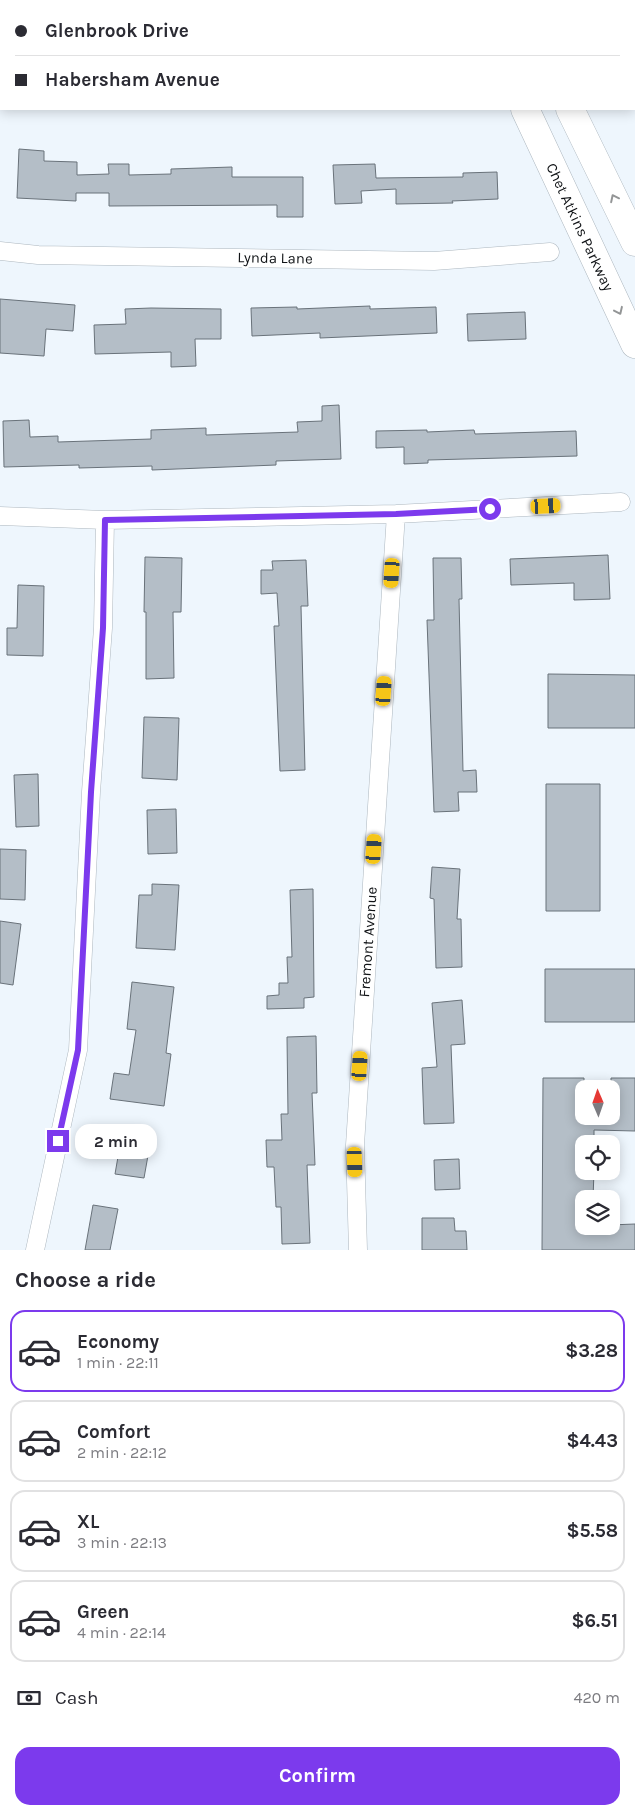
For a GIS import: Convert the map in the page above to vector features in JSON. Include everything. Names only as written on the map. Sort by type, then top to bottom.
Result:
[{"type":"highway","name":"Chet Atkins Parkway","points":[[524,110],[635,344]]},
{"type":"highway","points":[[570,110],[635,242]]},
{"type":"street","name":"Lynda Lane","points":[[0,251],[38,255],[434,261],[550,252]]},
{"type":"street","points":[[0,516],[105,520],[396,514],[621,502]]},
{"type":"street","name":"Fremont Avenue","points":[[358,1250],[355,1145],[396,514]]},
{"type":"street","points":[[35,1250],[78,1050],[91,792],[103,628],[105,520]]},
{"type":"building","points":[[19,149],[44,151],[44,161],[77,162],[77,175],[109,174],[108,164],[129,164],[129,175],[171,174],[171,169],[232,167],[232,177],[303,177],[303,217],[277,217],[277,205],[109,206],[109,193],[76,193],[76,201],[17,198]]},
{"type":"building","points":[[375,164],[376,178],[463,177],[463,173],[497,172],[498,199],[452,201],[453,203],[396,204],[396,189],[361,191],[362,203],[335,204],[333,165]]},
{"type":"building","points":[[0,299],[75,305],[73,331],[46,329],[44,356],[0,353]]},
{"type":"building","points":[[370,306],[370,309],[436,307],[437,333],[320,338],[320,333],[252,336],[251,308],[297,307],[297,309]]},
{"type":"building","points":[[125,309],[221,309],[221,339],[195,339],[196,366],[171,367],[171,352],[95,354],[94,325],[126,324]]},
{"type":"building","points":[[525,312],[526,339],[468,341],[467,314]]},
{"type":"building","points":[[339,405],[341,459],[276,461],[276,465],[152,470],[152,466],[79,468],[79,465],[4,467],[3,421],[29,420],[30,437],[58,436],[58,442],[151,439],[151,430],[206,428],[206,435],[298,432],[297,422],[322,421],[322,406]]},
{"type":"building","points":[[427,430],[427,432],[474,430],[475,434],[576,431],[577,456],[428,460],[428,463],[404,464],[404,447],[376,448],[376,431]]},
{"type":"building","points":[[608,555],[610,599],[574,600],[574,583],[511,585],[510,559]]},
{"type":"building","points":[[145,557],[182,558],[181,612],[173,612],[174,678],[146,679]]},
{"type":"building","points":[[433,558],[461,558],[462,599],[459,599],[463,771],[476,770],[477,792],[458,792],[459,811],[434,812],[427,620],[434,620]]},
{"type":"building","points":[[306,560],[308,606],[301,606],[305,770],[280,771],[274,626],[279,626],[277,593],[261,594],[261,570],[273,570],[272,561]]},
{"type":"building","points":[[18,585],[44,586],[43,656],[7,655],[7,628],[17,628]]},
{"type":"building","points":[[548,674],[635,675],[635,728],[548,728]]},
{"type":"building","points":[[144,717],[179,718],[177,780],[142,778]]},
{"type":"building","points":[[38,774],[39,826],[16,827],[14,775]]},
{"type":"building","points":[[546,784],[600,784],[600,911],[546,911]]},
{"type":"building","points":[[176,809],[177,853],[148,854],[147,810]]},
{"type":"building","points":[[0,849],[26,850],[25,900],[0,899]]},
{"type":"building","points":[[432,867],[460,869],[457,919],[461,919],[462,967],[436,968],[434,899],[430,898]]},
{"type":"building","points":[[152,884],[179,885],[175,950],[136,948],[139,895],[152,895]]},
{"type":"building","points":[[313,889],[314,997],[304,998],[304,1008],[267,1009],[267,996],[279,995],[279,983],[288,983],[287,957],[292,957],[290,890]]},
{"type":"building","points":[[0,921],[21,924],[13,985],[0,983]]},
{"type":"building","points":[[545,969],[635,969],[635,1022],[545,1022]]},
{"type":"building","points":[[132,982],[174,987],[166,1053],[171,1054],[164,1106],[110,1099],[114,1073],[129,1075],[136,1030],[127,1029]]},
{"type":"building","points":[[462,1000],[465,1044],[451,1045],[454,1123],[424,1124],[422,1068],[437,1067],[432,1003]]},
{"type":"building","points":[[316,1036],[317,1093],[312,1093],[315,1165],[307,1165],[310,1243],[282,1244],[281,1207],[276,1207],[274,1167],[267,1167],[266,1140],[282,1140],[281,1114],[288,1114],[287,1037]]},
{"type":"building","points":[[543,1078],[584,1078],[584,1080],[575,1080],[575,1125],[620,1125],[620,1080],[611,1080],[611,1078],[635,1078],[635,1131],[594,1130],[594,1135],[575,1135],[575,1180],[594,1180],[593,1190],[575,1190],[575,1235],[620,1235],[620,1225],[635,1224],[635,1250],[542,1250]]},
{"type":"building","points":[[123,1128],[152,1133],[144,1178],[115,1174]]},
{"type":"building","points":[[459,1159],[460,1189],[435,1190],[434,1160]]},
{"type":"building","points":[[93,1205],[118,1209],[110,1250],[85,1250]]},
{"type":"building","points":[[422,1218],[454,1218],[455,1231],[466,1231],[467,1250],[422,1250]]},
{"type":"route","points":[[58,1141],[78,1050],[91,792],[103,628],[105,520],[396,514],[490,509]]}]
